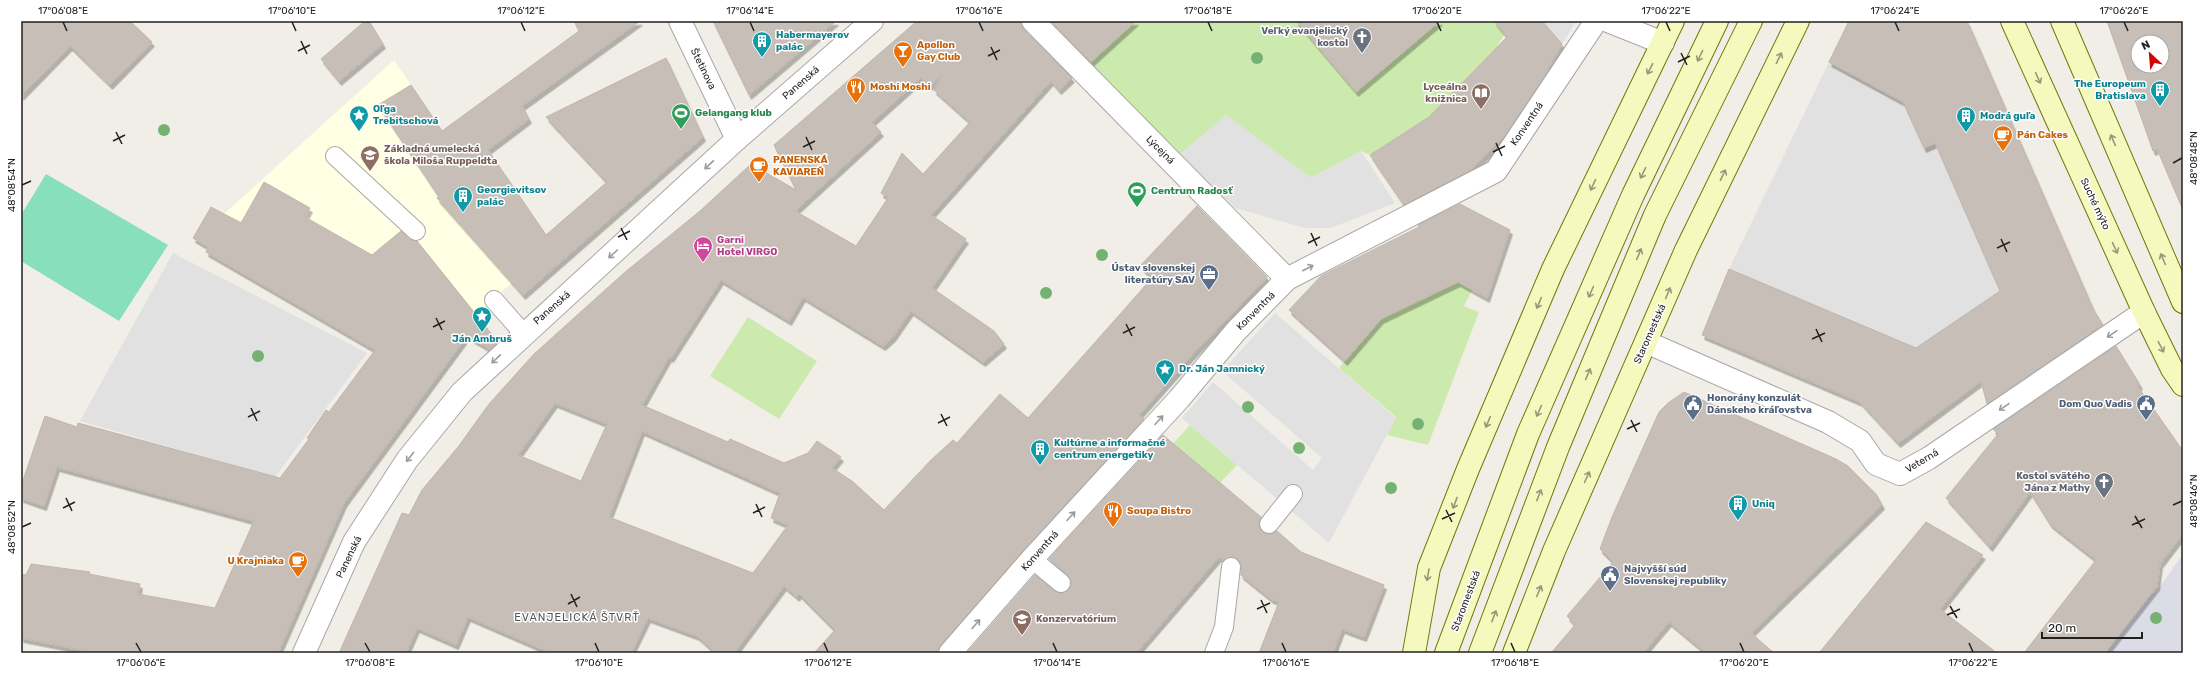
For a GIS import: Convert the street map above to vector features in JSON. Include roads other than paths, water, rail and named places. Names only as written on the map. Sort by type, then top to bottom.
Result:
[{"type":"main road","points":[[1414,653],[1429,568],[1468,469],[1554,270],[1673,21]]},
{"type":"main road","name":"Staromestská","points":[[1446,653],[1528,434],[1633,195],[1717,21]]},
{"type":"main road","points":[[1480,653],[1558,447],[1655,215],[1752,21]]},
{"type":"main road","name":"Staromestská","points":[[1514,653],[1554,551],[1686,250],[1798,21]]},
{"type":"main road","name":"Suché mýto","points":[[2012,21],[2144,312],[2172,369],[2183,385]]},
{"type":"main road","points":[[2062,21],[2183,302]]},
{"type":"street","name":"Štetinova","points":[[680,21],[738,139]]},
{"type":"street","name":"Panenská","points":[[304,653],[354,542],[407,460],[462,392],[524,333],[738,139],[872,21]]},
{"type":"street","name":"Lýcejná","points":[[1033,21],[1287,279]]},
{"type":"street","name":"Konventná","points":[[950,653],[1032,559],[1179,398],[1236,331],[1287,279],[1496,171],[1596,21]]},
{"type":"street","points":[[1608,21],[1663,43]]},
{"type":"street","name":"Veterná","points":[[1646,342],[1828,422],[1860,440],[1876,464],[1900,474],[1924,461],[2144,312]]},
{"type":"lane","points":[[334,156],[416,231]]},
{"type":"lane","points":[[494,300],[524,333]]},
{"type":"lane","points":[[1268,524],[1293,494]]},
{"type":"lane","points":[[1032,559],[1061,583]]},
{"type":"lane","points":[[1214,653],[1224,626],[1231,567]]},
{"type":"place","name":"Veľký evanjelický kostol","points":[[1362,54]]},
{"type":"place","name":"Habermayerov palác","points":[[762,58]]},
{"type":"place","name":"Apollon Gay Club","points":[[903,68]]},
{"type":"place","name":"Moshi Moshi","points":[[856,104]]},
{"type":"place","name":"The Europeum Bratislava","points":[[2160,107]]},
{"type":"place","name":"Lyceálna knižnica","points":[[1481,110]]},
{"type":"place","name":"Gelangang klub","points":[[681,130]]},
{"type":"place","name":"Oľga Trebitschová","points":[[359,132]]},
{"type":"place","name":"Modrá guľa","points":[[1966,133]]},
{"type":"place","name":"Pán Cakes","points":[[2003,152]]},
{"type":"place","name":"Základná umelecká škola Miloša Ruppeldta","points":[[370,172]]},
{"type":"place","name":"PANENSKÁ KAVIAREŇ","points":[[759,183]]},
{"type":"place","name":"Centrum Radosť","points":[[1137,208]]},
{"type":"place","name":"Georgievitsov palác","points":[[463,213]]},
{"type":"place","name":"Garni Hotel VIRGO","points":[[703,263]]},
{"type":"place","name":"Ústav slovenskej literatúry SAV","points":[[1209,291]]},
{"type":"place","name":"Ján Ambruš","points":[[482,333]]},
{"type":"place","name":"Dr. Ján Jamnický","points":[[1165,386]]},
{"type":"place","name":"Honorány konzulát Dánskeho kráľovstva","points":[[1693,421]]},
{"type":"place","name":"Dom Quo Vadis","points":[[2146,421]]},
{"type":"place","name":"Kultúrne a informačné centrum energetiky","points":[[1040,466]]},
{"type":"place","name":"Kostol svätého Jána z Mathy","points":[[2104,499]]},
{"type":"place","name":"Uniq","points":[[1738,521]]},
{"type":"place","name":"Soupa Bistro","points":[[1113,528]]},
{"type":"place","name":"U Krajniaka","points":[[298,578]]},
{"type":"place","name":"Najvyšší súd Slovenskej republiky","points":[[1610,592]]},
{"type":"place","name":"Konzervatórium","points":[[1022,636]]},
{"type":"district","name":"EVANJELICKÁ ŠTVRŤ","points":[[577,617]]}]
